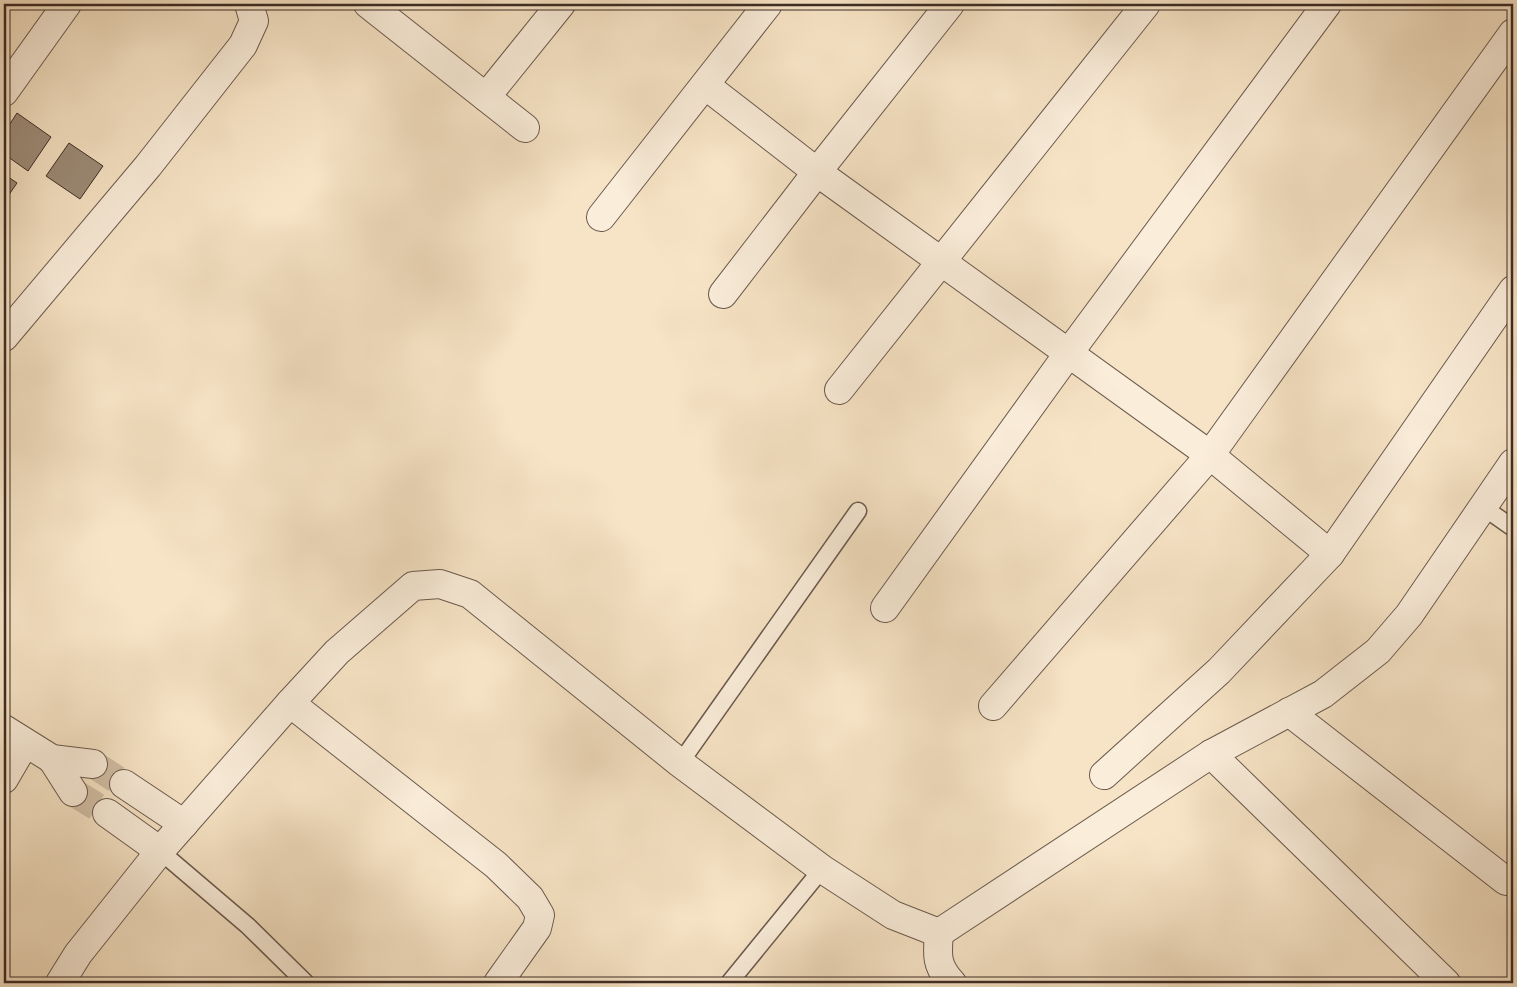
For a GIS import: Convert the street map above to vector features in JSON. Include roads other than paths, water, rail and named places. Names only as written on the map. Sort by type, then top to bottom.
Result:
[{"type":"street","points":[[4,92],[67,4]]},
{"type":"street","points":[[4,337],[148,166],[243,45],[254,21],[249,4]]},
{"type":"street","points":[[369,4],[525,128]]},
{"type":"street","points":[[486,97],[561,4]]},
{"type":"street","points":[[601,217],[768,4]]},
{"type":"street","points":[[724,294],[817,172],[950,4]]},
{"type":"street","points":[[839,390],[1146,4]]},
{"type":"street","points":[[886,608],[1068,354],[1327,4]]},
{"type":"street","points":[[993,706],[1210,455],[1513,33]]},
{"type":"street","points":[[705,85],[817,172],[1210,455],[1330,554]]},
{"type":"street","points":[[1104,775],[1219,671],[1330,554],[1513,290]]},
{"type":"street","points":[[952,983],[943,974],[936,955],[939,933],[1211,754],[1323,694],[1378,651],[1409,614],[1513,463]]},
{"type":"street","points":[[60,983],[78,954],[160,851],[337,652],[413,586],[440,584],[470,594],[680,763],[822,869],[893,915],[939,933]]},
{"type":"street","points":[[290,704],[496,865],[530,898],[540,915],[537,928],[498,983]]},
{"type":"street","points":[[1289,712],[1506,881]]},
{"type":"street","points":[[4,779],[14,736],[52,759],[93,764]]},
{"type":"street","points":[[1211,754],[1446,983]]},
{"type":"street","points":[[52,759],[73,792]]},
{"type":"street","points":[[124,784],[184,824]]},
{"type":"street","points":[[107,813],[160,851]]},
{"type":"lane","points":[[1483,507],[1513,528]]},
{"type":"lane","points":[[680,763],[858,511]]},
{"type":"lane","points":[[160,851],[248,926],[306,983]]},
{"type":"lane","points":[[729,983],[822,869]]},
{"type":"tunnel","points":[[93,764],[124,784]]},
{"type":"tunnel","points":[[73,792],[107,813]]}]
